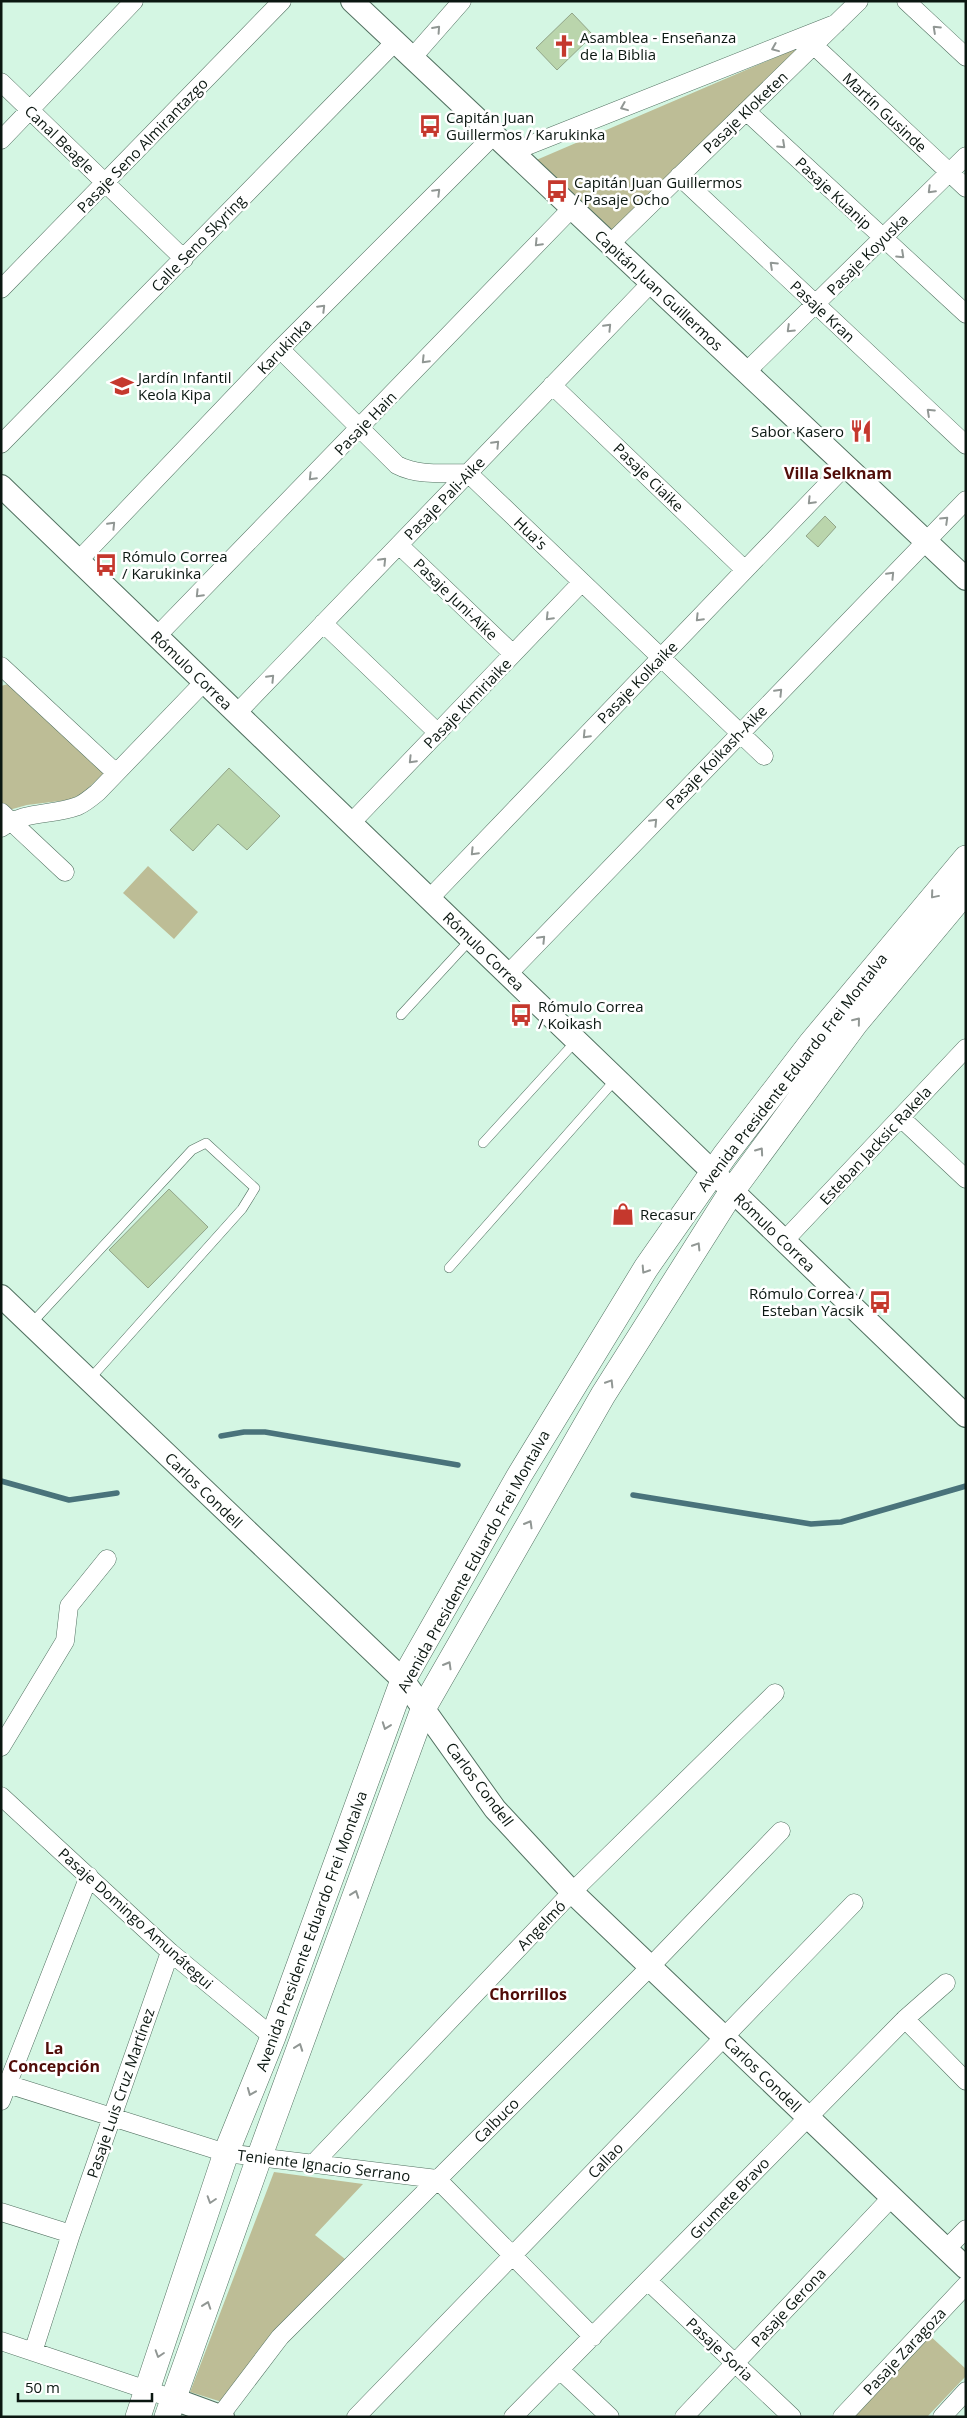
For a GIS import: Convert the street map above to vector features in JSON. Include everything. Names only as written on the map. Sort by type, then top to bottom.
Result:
[{"type":"main road","name":"Avenida Presidente Eduardo Frei Montalva","points":[[138,2417],[226,2153],[273,2037],[403,1680],[519,1476],[646,1268],[713,1172],[812,1042],[966,858]]},
{"type":"main road","name":"Avenida Presidente Eduardo Frei Montalva","points":[[170,2408],[258,2158],[424,1707],[603,1395],[732,1191],[855,1024],[966,892]]},
{"type":"street","points":[[1,140],[134,1]]},
{"type":"street","name":"Pasaje Seno Almirantazgo","points":[[1,289],[282,1]]},
{"type":"street","name":"Capitán Juan Guillermos","points":[[352,1],[966,579]]},
{"type":"street","points":[[412,58],[462,1]]},
{"type":"street","name":"Pasaje Kloketen","points":[[610,244],[746,111],[809,41],[837,23],[859,1]]},
{"type":"street","points":[[906,1],[966,57]]},
{"type":"street","points":[[512,152],[809,41]]},
{"type":"street","name":"Martín Gusinde","points":[[809,41],[966,188]]},
{"type":"street","name":"Calle Seno Skyring","points":[[1,444],[395,42]]},
{"type":"street","name":"Canal Beagle","points":[[1,82],[184,259]]},
{"type":"street","name":"Pasaje Kuanip","points":[[746,111],[966,314]]},
{"type":"street","name":"Karukinka","points":[[78,560],[280,349],[494,135]]},
{"type":"street","name":"Pasaje Koyuska","points":[[746,372],[966,156]]},
{"type":"street","name":"Pasaje Kran","points":[[679,176],[966,445]]},
{"type":"street","name":"Pasaje Hain","points":[[157,636],[572,208]]},
{"type":"street","name":"Pasaje Pali-Aike","points":[[237,713],[651,283]]},
{"type":"street","points":[[280,349],[397,465],[408,471],[468,473]]},
{"type":"street","name":"Pasaje Ciaike","points":[[552,385],[745,570]]},
{"type":"street","name":"Pasaje Kolkaike","points":[[429,899],[845,466]]},
{"type":"street","name":"Hua's","points":[[468,473],[764,756]]},
{"type":"street","name":"Rómulo Correa","points":[[1,486],[966,1416]]},
{"type":"street","name":"Pasaje Koikash-Aike","points":[[508,974],[925,540],[966,500]]},
{"type":"street","name":"Pasaje Juni-Aike","points":[[399,544],[513,654]]},
{"type":"street","name":"Pasaje Kimiriaike","points":[[351,823],[582,582]]},
{"type":"street","points":[[324,623],[438,733]]},
{"type":"street","points":[[3,671],[116,773]]},
{"type":"street","points":[[4,821],[21,816],[61,811],[80,805],[98,792],[204,682]]},
{"type":"street","points":[[4,821],[65,872]]},
{"type":"street","name":"Esteban Jacksic Rakela","points":[[784,1241],[966,1048]]},
{"type":"street","points":[[901,1118],[966,1179]]},
{"type":"street","name":"Carlos Condell","points":[[1,1296],[403,1680],[424,1707],[494,1809],[572,1892],[966,2268]]},
{"type":"street","points":[[1,1747],[65,1641],[69,1606],[108,1559]]},
{"type":"street","name":"Angelmó","points":[[313,2164],[572,1892],[775,1693]]},
{"type":"street","name":"Pasaje Domingo Amunátegui","points":[[2,1800],[89,1876],[170,1952],[273,2037]]},
{"type":"street","name":"Calbuco","points":[[222,2416],[280,2337],[650,1966],[781,1831]]},
{"type":"street","points":[[1,2101],[5,2083],[89,1876]]},
{"type":"street","name":"Callao","points":[[356,2417],[854,1903]]},
{"type":"street","name":"Pasaje Luis Cruz Martínez","points":[[32,2352],[70,2234],[170,1952]]},
{"type":"street","name":"Grumete Bravo","points":[[513,2417],[905,2019],[946,1983]]},
{"type":"street","points":[[905,2019],[966,2080]]},
{"type":"street","name":"Teniente Ignacio Serrano","points":[[5,2083],[226,2153],[437,2179]]},
{"type":"street","points":[[437,2179],[593,2337]]},
{"type":"street","name":"Pasaje Gerona","points":[[684,2417],[892,2197]]},
{"type":"street","points":[[1,2212],[70,2234]]},
{"type":"street","points":[[946,2249],[966,2229]]},
{"type":"street","name":"Pasaje Soria","points":[[648,2281],[792,2417]]},
{"type":"street","name":"Pasaje Zaragoza","points":[[842,2417],[966,2286]]},
{"type":"street","points":[[1,2341],[147,2390],[170,2408],[222,2416]]},
{"type":"street","points":[[560,2370],[610,2417]]},
{"type":"street","points":[[942,2417],[966,2392]]},
{"type":"lane","points":[[401,1015],[471,939]]},
{"type":"lane","points":[[483,1142],[576,1041]]},
{"type":"lane","points":[[449,1268],[616,1079]]},
{"type":"lane","points":[[30,1324],[192,1150],[206,1143],[255,1188],[242,1209],[89,1380]]},
{"type":"green space","points":[[802,46],[605,243],[527,164]]},
{"type":"green space","points":[[8,684],[104,773],[82,794],[68,800],[27,805],[9,810],[1,807],[1,686]]},
{"type":"green space","points":[[148,866],[198,912],[174,939],[123,893]]},
{"type":"green space","points":[[274,2172],[363,2184],[315,2235],[345,2259],[277,2330],[222,2402],[190,2392]]},
{"type":"green space","points":[[927,2333],[966,2369],[966,2376],[927,2417],[850,2417]]},
{"type":"building","points":[[572,13],[593,35],[557,70],[536,48]]},
{"type":"building","points":[[825,516],[836,527],[818,547],[806,536]]},
{"type":"building","points":[[229,768],[280,816],[247,850],[218,824],[193,851],[170,830]]},
{"type":"building","points":[[169,1189],[208,1227],[148,1288],[109,1250]]},
{"type":"waterway","points":[[221,1436],[244,1432],[265,1432],[458,1465]]},
{"type":"waterway","points":[[1,1481],[69,1500],[117,1493]]},
{"type":"waterway","points":[[633,1495],[811,1524],[841,1522],[966,1486]]},
{"type":"place","name":"Asamblea - Enseñanza de la Biblia","points":[[564,46]]},
{"type":"place","name":"Capitán Juan Guillermos / Karukinka","points":[[430,126]]},
{"type":"place","name":"Capitán Juan Guillermos / Pasaje Ocho","points":[[557,191]]},
{"type":"place","name":"Jardín Infantil Keola Kipa","points":[[122,386]]},
{"type":"place","name":"Sabor Kasero","points":[[861,431]]},
{"type":"place","name":"Rómulo Correa / Karukinka","points":[[106,565]]},
{"type":"place","name":"Rómulo Correa / Koikash","points":[[521,1015]]},
{"type":"place","name":"Recasur","points":[[623,1214]]},
{"type":"place","name":"Rómulo Correa / Esteban Yacsik","points":[[880,1302]]},
{"type":"district","name":"Villa Selknam","points":[[838,473]]},
{"type":"district","name":"Chorrillos","points":[[528,1994]]},
{"type":"district","name":"La Concepción","points":[[54,2057]]}]
